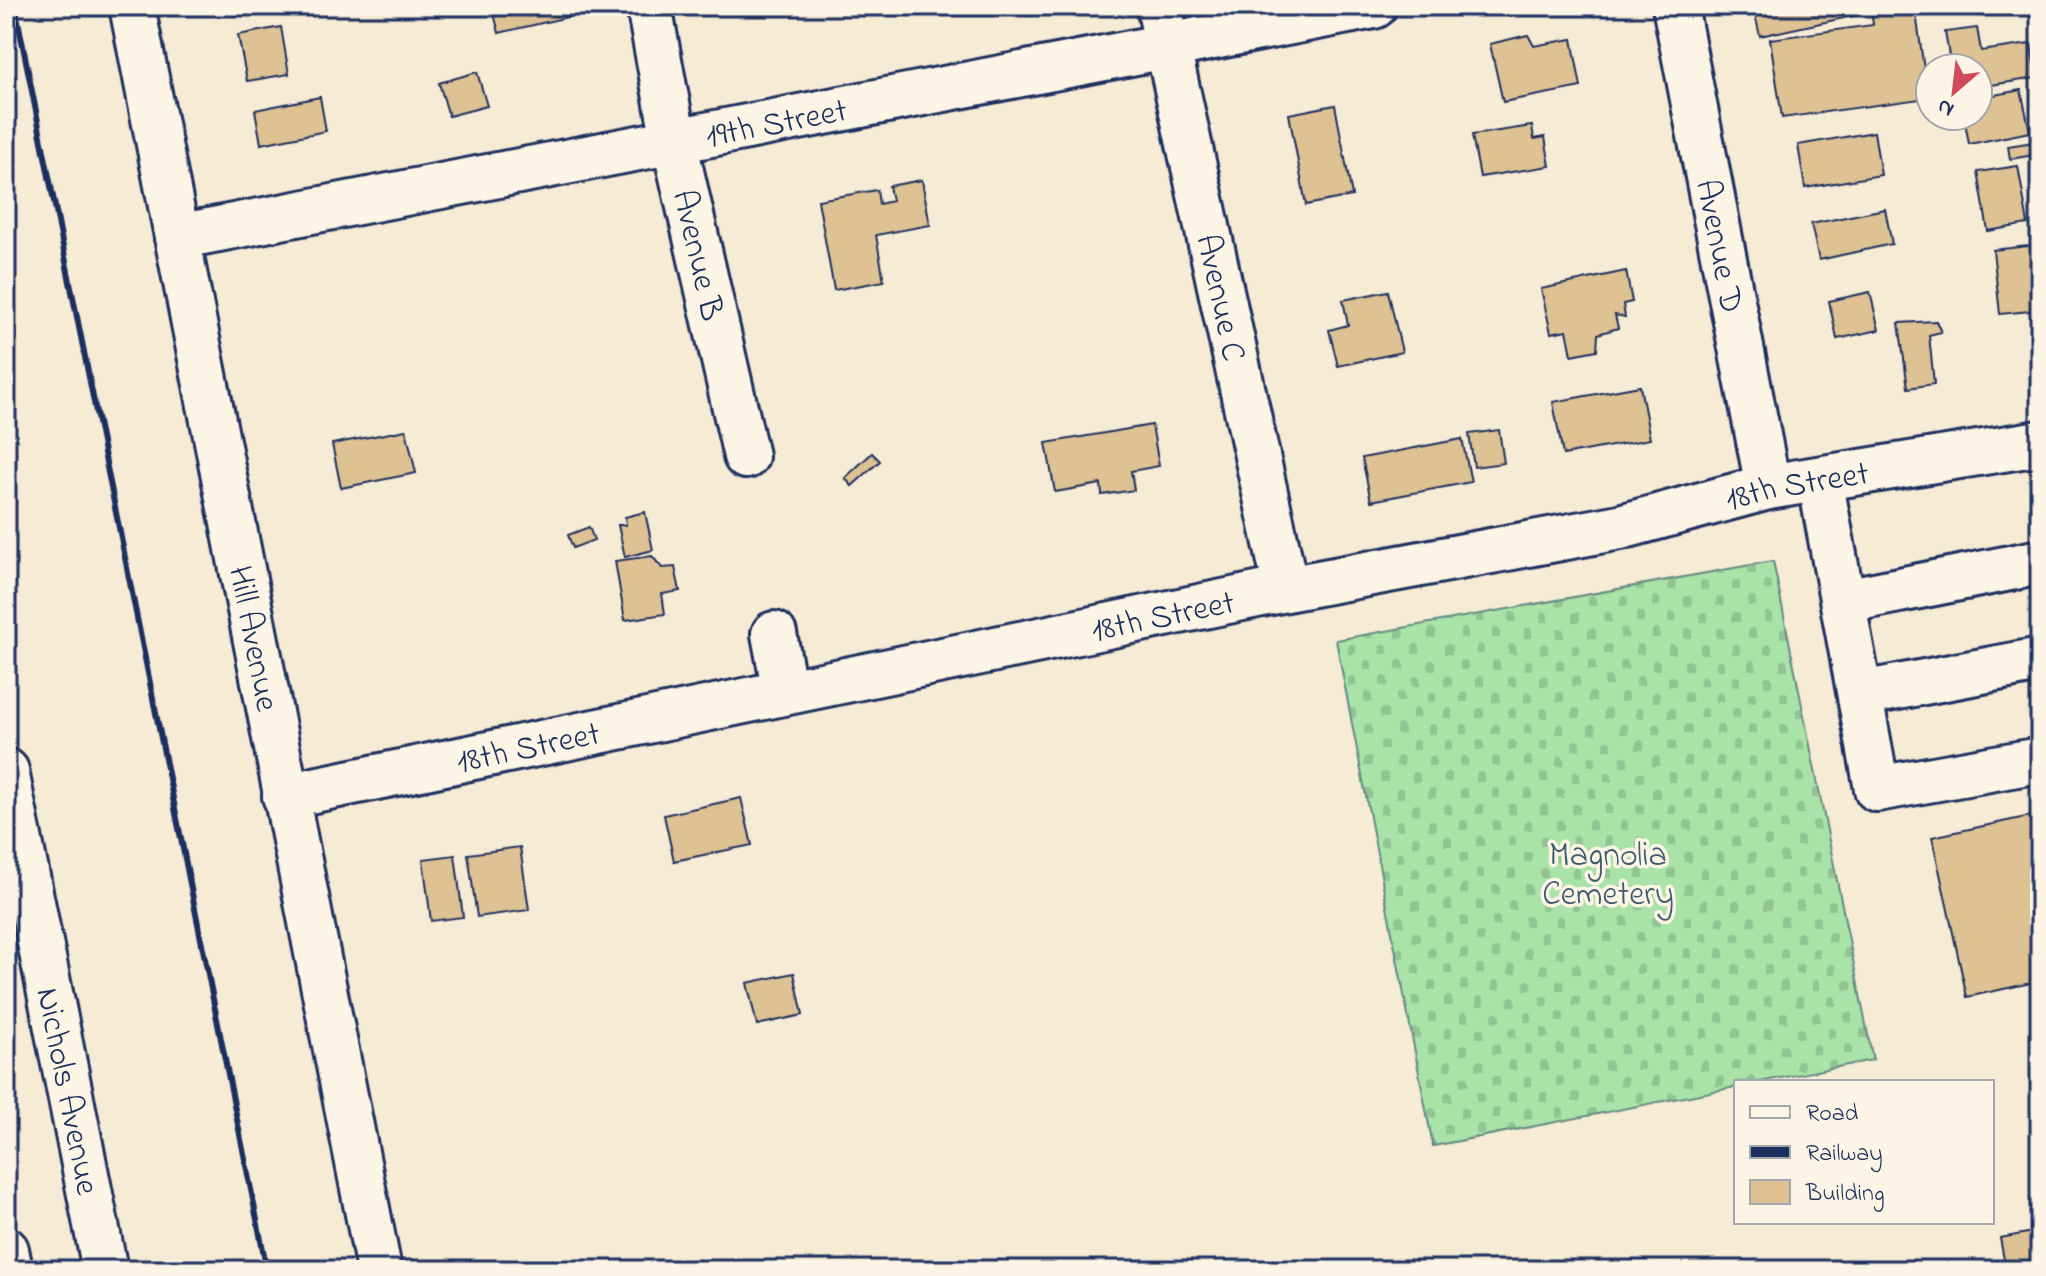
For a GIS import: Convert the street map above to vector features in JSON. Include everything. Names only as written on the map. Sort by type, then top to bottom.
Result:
[{"type":"street","name":"Hill Avenue","points":[[132,6],[379,1270]]},
{"type":"street","name":"Avenue B","points":[[649,6],[674,141],[746,456]]},
{"type":"street","name":"19th Street","points":[[177,237],[674,141],[1163,26],[1374,6]]},
{"type":"street","name":"Avenue D","points":[[1675,6],[1768,487]]},
{"type":"street","name":"Avenue C","points":[[1163,26],[1286,589]]},
{"type":"street","name":"18th Street","points":[[285,796],[1286,589],[1620,527],[1768,487],[2040,443]]},
{"type":"street","points":[[1820,479],[1877,789],[2040,760]]},
{"type":"street","points":[[1844,601],[2040,562]]},
{"type":"street","points":[[774,634],[785,692]]},
{"type":"street","points":[[1861,694],[2040,660]]},
{"type":"street","name":"Nichols Avenue","points":[[6,771],[105,1270]]},
{"type":"street","points":[[6,1250],[10,1270]]},
{"type":"green space","name":"Magnolia Cemetery","points":[[1773,561],[1873,1060],[1770,1080],[1734,1080],[1734,1087],[1433,1146],[1336,640]]},
{"type":"building","points":[[234,6],[292,6],[235,15]]},
{"type":"building","points":[[492,6],[569,6],[572,16],[499,33]]},
{"type":"building","points":[[1753,6],[1856,6],[1858,15],[1760,36]]},
{"type":"building","points":[[1871,6],[1915,6],[1922,52],[1914,52],[1914,100],[1782,118],[1770,39],[1873,25]]},
{"type":"building","points":[[281,27],[289,74],[247,81],[238,35]]},
{"type":"building","points":[[1977,28],[1981,51],[2031,44],[2036,78],[1994,85],[1994,52],[1948,52],[1945,32]]},
{"type":"building","points":[[1528,35],[1534,46],[1572,39],[1581,87],[1503,102],[1490,44]]},
{"type":"building","points":[[477,72],[487,106],[449,116],[439,83]]},
{"type":"building","points":[[2021,90],[2030,132],[1969,144],[1967,132],[1994,132],[1994,95]]},
{"type":"building","points":[[320,97],[326,131],[261,144],[255,110]]},
{"type":"building","points":[[1335,105],[1352,196],[1306,205],[1289,114]]},
{"type":"building","points":[[1532,126],[1534,139],[1545,137],[1550,166],[1480,177],[1472,135]]},
{"type":"building","points":[[1874,132],[1881,175],[1805,188],[1798,145]]},
{"type":"building","points":[[2040,141],[2040,154],[2010,159],[2008,146]]},
{"type":"building","points":[[2018,166],[2028,224],[1988,231],[1978,172]]},
{"type":"building","points":[[922,180],[930,225],[876,235],[884,281],[834,290],[818,200],[877,190],[879,204],[892,201],[889,186]]},
{"type":"building","points":[[1885,209],[1892,244],[1819,260],[1811,224]]},
{"type":"building","points":[[2037,245],[2040,310],[2000,314],[1993,250]]},
{"type":"building","points":[[1626,271],[1632,302],[1623,304],[1625,317],[1615,315],[1618,328],[1598,334],[1597,350],[1572,355],[1567,330],[1551,333],[1541,289]]},
{"type":"building","points":[[1388,291],[1402,352],[1338,366],[1329,330],[1348,325],[1343,300]]},
{"type":"building","points":[[1870,292],[1879,330],[1837,339],[1829,301]]},
{"type":"building","points":[[1936,321],[1941,332],[1929,335],[1934,384],[1908,388],[1899,323]]},
{"type":"building","points":[[1640,386],[1650,439],[1563,455],[1553,402]]},
{"type":"building","points":[[1152,425],[1159,466],[1131,471],[1134,490],[1102,495],[1101,484],[1055,492],[1046,443]]},
{"type":"building","points":[[406,430],[416,473],[341,488],[332,444]]},
{"type":"building","points":[[1499,430],[1504,463],[1474,467],[1469,434]]},
{"type":"building","points":[[1462,439],[1471,482],[1371,501],[1362,458]]},
{"type":"building","points":[[872,453],[880,461],[852,486],[845,478]]},
{"type":"building","points":[[645,512],[653,550],[625,557],[618,525],[626,525],[625,517]]},
{"type":"building","points":[[589,527],[594,540],[573,548],[568,535]]},
{"type":"building","points":[[652,556],[662,568],[675,567],[680,591],[662,594],[665,614],[625,620],[615,561]]},
{"type":"building","points":[[741,798],[752,845],[674,861],[664,815]]},
{"type":"building","points":[[2040,814],[2040,981],[1967,997],[1932,837]]},
{"type":"building","points":[[520,847],[529,910],[477,917],[468,854]]},
{"type":"building","points":[[455,855],[463,917],[431,921],[423,859]]},
{"type":"building","points":[[794,973],[803,1015],[757,1025],[747,983]]},
{"type":"building","points":[[2039,1231],[2040,1270],[2006,1270],[2000,1238]]},
{"type":"railway","points":[[15,6],[267,1270]]}]
